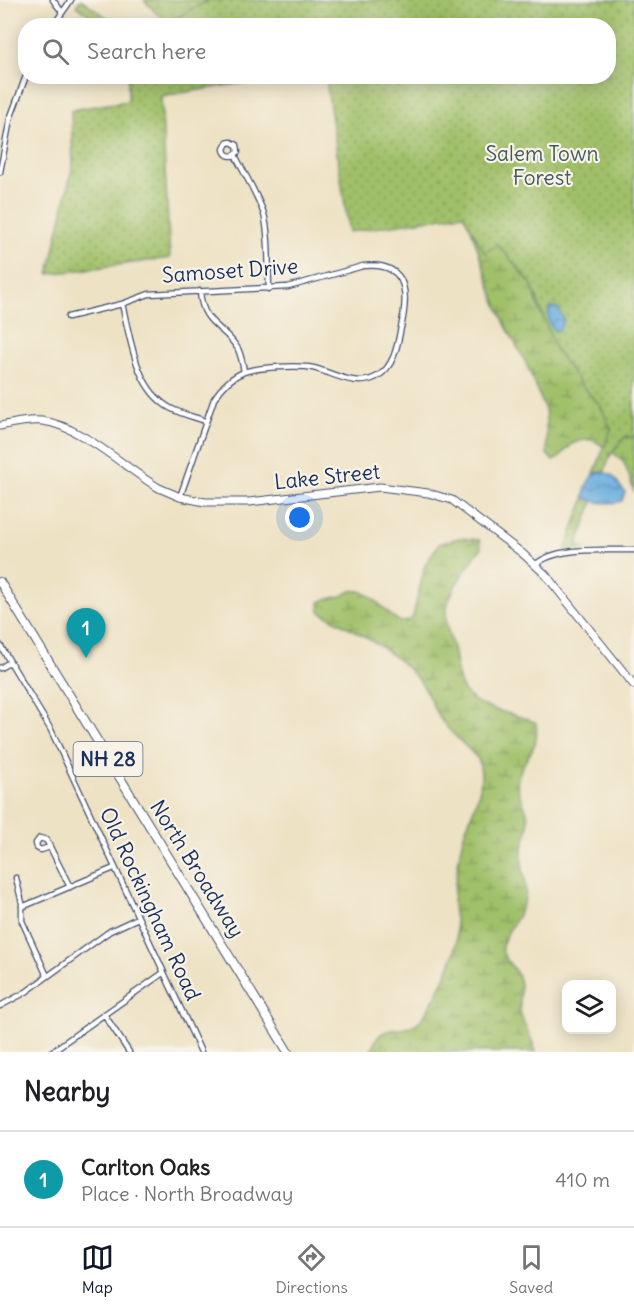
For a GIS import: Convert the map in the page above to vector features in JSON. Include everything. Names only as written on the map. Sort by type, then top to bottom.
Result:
[{"type":"main road","name":"North Broadway","points":[[0,582],[288,1052]]},
{"type":"street","points":[[53,0],[62,12]]},
{"type":"street","points":[[58,18],[71,0]]},
{"type":"street","points":[[0,172],[10,119],[23,84]]},
{"type":"street","points":[[235,155],[264,216],[268,289]]},
{"type":"street","name":"Samoset Drive","points":[[68,317],[122,304],[149,294],[268,289],[300,285],[373,265],[387,269],[401,281],[406,290],[406,309],[397,347],[386,369],[370,380],[355,381],[303,367],[244,372]]},
{"type":"street","points":[[180,497],[205,421],[219,391],[244,372],[236,346],[210,322],[204,311],[200,291]]},
{"type":"street","points":[[122,304],[140,373],[147,386],[169,408],[205,421]]},
{"type":"street","name":"Lake Street","points":[[0,426],[33,421],[68,428],[153,484],[180,497],[205,502],[241,502],[380,487],[428,493],[452,500],[536,565],[555,585],[634,685]]},
{"type":"street","points":[[536,565],[546,557],[560,553],[634,550]]},
{"type":"street","name":"Old Rockingham Road","points":[[0,645],[51,730],[201,1052]]},
{"type":"street","points":[[0,668],[10,662]]},
{"type":"street","points":[[50,847],[70,887]]},
{"type":"street","points":[[22,907],[114,868]]},
{"type":"street","points":[[16,878],[22,907],[22,921],[48,976]]},
{"type":"street","points":[[0,1006],[19,996],[111,930],[138,918]]},
{"type":"street","points":[[51,1052],[164,973]]},
{"type":"street","points":[[104,1014],[129,1052]]},
{"type":"street","points":[[60,1046],[64,1052]]},
{"type":"green space","points":[[82,0],[108,18],[94,18],[76,6]]},
{"type":"green space","points":[[144,0],[263,0],[200,18],[164,18]]},
{"type":"green space","name":"Salem Town Forest","points":[[209,0],[634,0],[634,437],[625,437],[611,454],[578,543],[583,549],[565,550],[611,429],[600,405],[582,386],[555,349],[532,285],[498,244],[485,253],[463,214],[349,232],[327,87],[327,84],[616,84],[616,18],[176,18]]},
{"type":"green space","points":[[128,84],[237,84],[161,96],[170,258],[49,274],[73,164],[71,110],[128,101]]},
{"type":"green space","points":[[423,84],[533,284],[539,308],[548,327],[569,355],[634,414],[634,492],[623,461],[594,441],[574,443],[553,461],[547,454],[544,407],[526,363],[495,300],[471,229],[459,204]]},
{"type":"green space","points":[[459,538],[480,540],[481,548],[458,582],[446,615],[460,683],[467,694],[479,703],[536,723],[537,733],[534,747],[521,770],[517,783],[528,822],[522,852],[525,898],[502,947],[504,955],[519,978],[521,1015],[536,1052],[371,1052],[376,1039],[384,1032],[407,1028],[420,1021],[448,970],[456,937],[453,898],[460,851],[462,839],[479,794],[481,771],[478,759],[441,720],[417,678],[384,649],[322,613],[319,603],[350,591],[360,591],[369,595],[399,621],[406,622],[413,617],[425,565],[439,544]]},
{"type":"water","points":[[551,307],[558,308],[564,320],[559,330],[555,331],[550,324],[549,310]]},
{"type":"water","points":[[598,472],[612,475],[625,492],[622,501],[603,503],[584,497],[588,483]]},
{"type":"place","name":"Carlton Oaks","points":[[86,658]]}]
